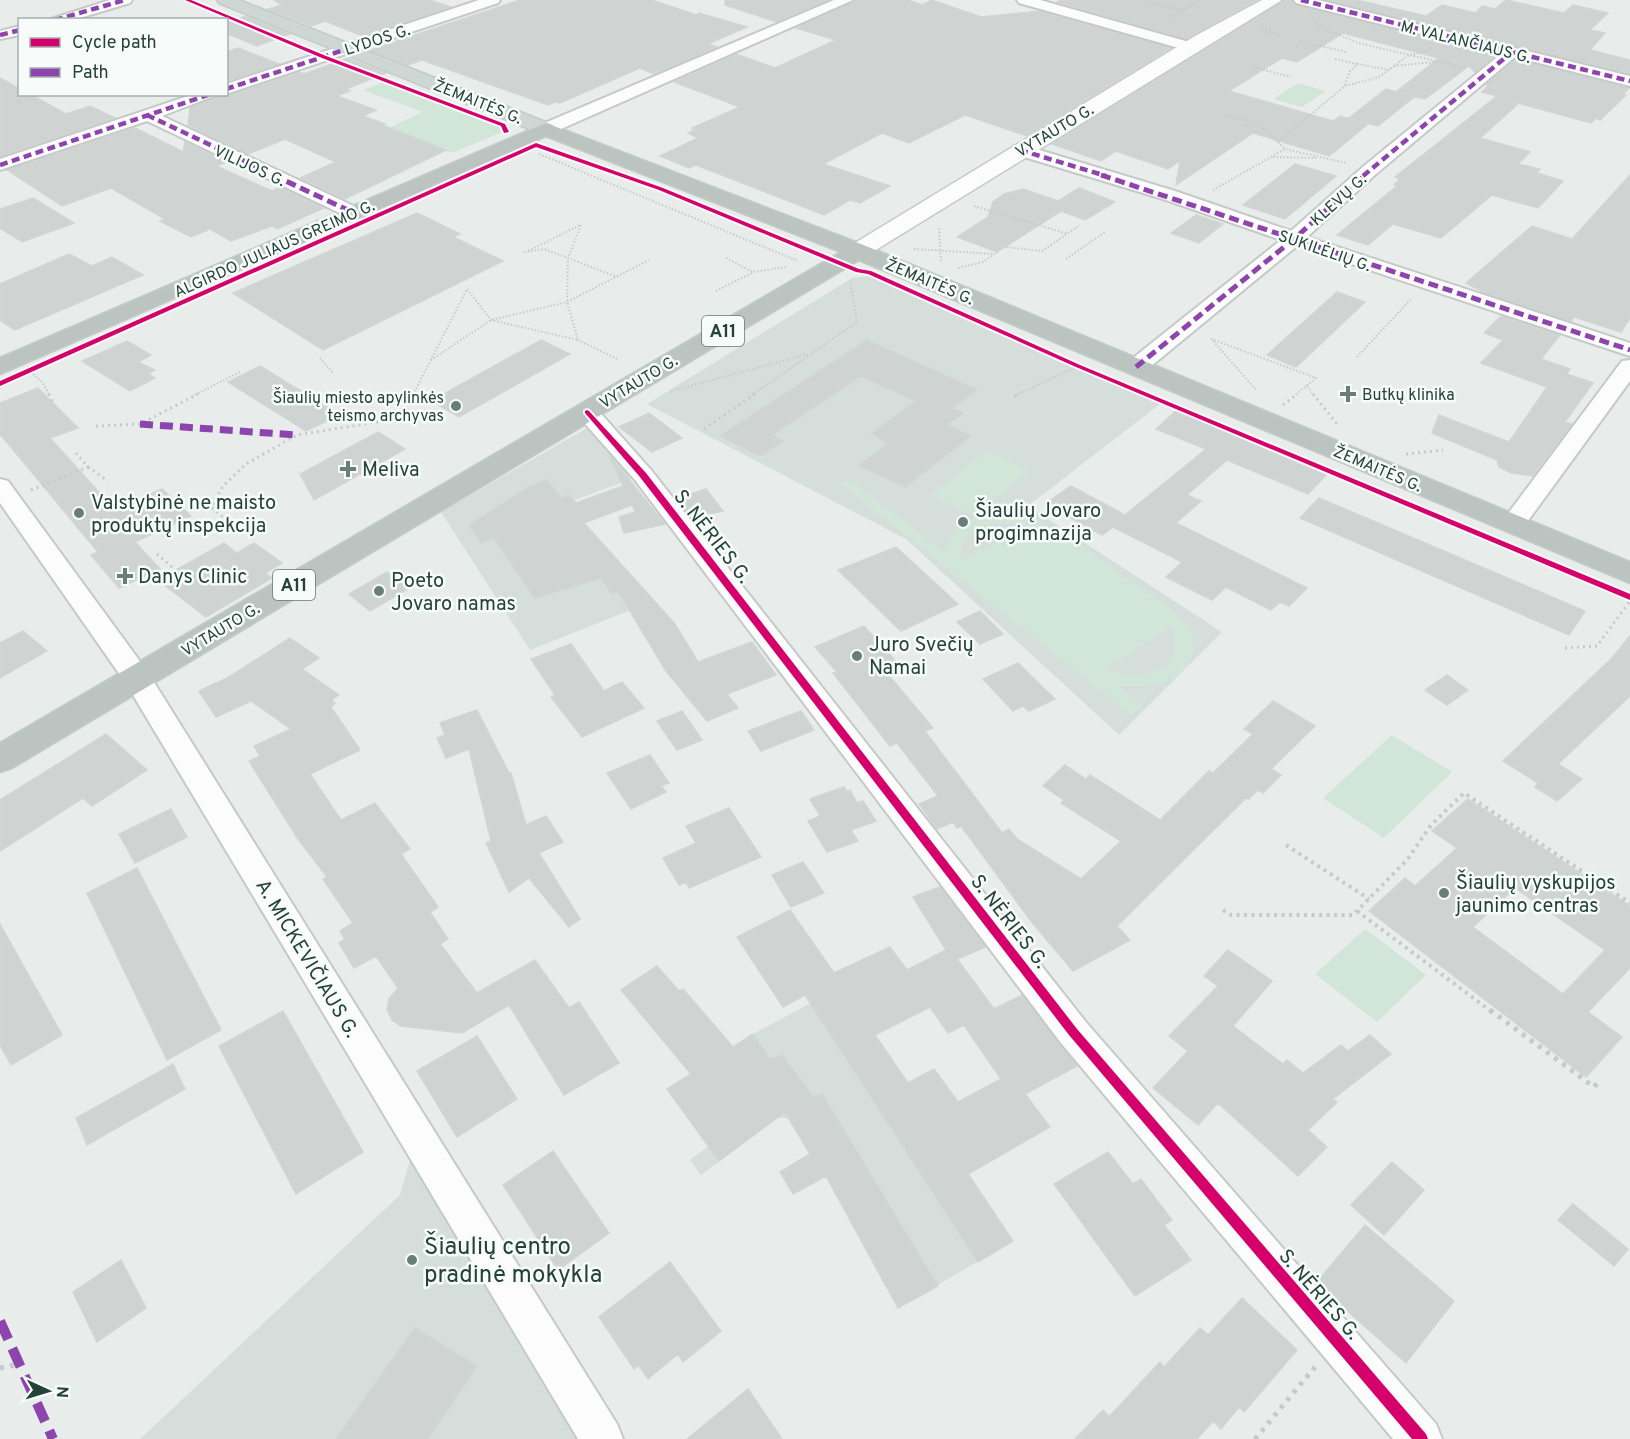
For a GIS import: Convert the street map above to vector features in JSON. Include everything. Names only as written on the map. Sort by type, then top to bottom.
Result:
[{"type":"highway","name":"ALGIRDO JULIAUS GREIMO G.","points":[[0,367],[354,213],[540,143]]},
{"type":"highway","name":"ŽEMAITĖS G.","points":[[540,143],[858,251],[1630,573]]},
{"type":"highway","name":"VYTAUTO G.","points":[[0,759],[858,251]]},
{"type":"main road","name":"ŽEMAITĖS G.","points":[[225,0],[347,49],[540,143]]},
{"type":"main road","name":"VYTAUTO G.","points":[[858,251],[1020,150],[1274,0]]},
{"type":"street","points":[[63,18],[125,0]]},
{"type":"street","name":"LYDOS G.","points":[[228,88],[493,0]]},
{"type":"street","name":"ALGIRDO JULIAUS GREIMO G.","points":[[540,143],[846,0]]},
{"type":"street","points":[[1024,0],[1191,47]]},
{"type":"street","name":"M. VALANČIAUS G.","points":[[1301,0],[1630,81]]},
{"type":"street","points":[[0,35],[18,30]]},
{"type":"street","name":"KLEVŲ G.","points":[[1136,367],[1294,239],[1370,170],[1512,52]]},
{"type":"street","points":[[0,165],[205,96]]},
{"type":"street","name":"VILIJOS G.","points":[[147,115],[354,213]]},
{"type":"street","name":"SUKILĖLIŲ G.","points":[[1020,150],[1191,202],[1425,284],[1630,350]]},
{"type":"street","points":[[1513,524],[1630,366]]},
{"type":"street","name":"S. NĖRIES G.","points":[[587,412],[643,475],[1072,1032],[1420,1439]]},
{"type":"street","name":"A. MICKEVIČIAUS G.","points":[[5,492],[137,678],[602,1439]]},
{"type":"path","points":[[1147,0],[1166,8],[1183,10]]},
{"type":"path","points":[[1167,19],[1200,0],[1208,2]]},
{"type":"path","points":[[1314,17],[1318,26],[1358,43],[1486,73]]},
{"type":"path","points":[[1278,142],[1345,86],[1379,77],[1409,55],[1425,52],[1448,36]]},
{"type":"path","points":[[1300,40],[1346,52]]},
{"type":"path","points":[[1335,59],[1389,70]]},
{"type":"path","points":[[1393,66],[1439,62]]},
{"type":"path","points":[[1345,86],[1350,71],[1358,64]]},
{"type":"path","points":[[1253,67],[1290,77]]},
{"type":"path","points":[[1227,115],[1260,126],[1285,149],[1370,170]]},
{"type":"path","points":[[540,143],[598,167]]},
{"type":"path","points":[[540,143],[804,264],[754,272],[716,291]]},
{"type":"path","points":[[1191,202],[1285,149]]},
{"type":"path","points":[[1273,157],[1326,158]]},
{"type":"path","points":[[945,197],[1068,234]]},
{"type":"path","points":[[939,219],[939,251],[943,272]]},
{"type":"path","points":[[578,340],[567,302],[568,258],[581,225],[524,252],[544,249],[568,258],[617,277]]},
{"type":"path","points":[[1007,247],[1042,250],[1080,225]]},
{"type":"path","points":[[1066,259],[1105,232]]},
{"type":"path","points":[[910,249],[994,254]]},
{"type":"path","points":[[953,269],[983,262],[999,251]]},
{"type":"path","points":[[726,258],[754,272]]},
{"type":"path","points":[[430,361],[491,320],[567,302],[650,260]]},
{"type":"path","points":[[704,429],[857,322],[850,277]]},
{"type":"path","points":[[1357,357],[1425,284]]},
{"type":"path","points":[[241,532],[211,507],[223,486],[246,464],[297,435],[402,418],[467,289],[491,320],[578,340],[617,359]]},
{"type":"path","points":[[1194,320],[1258,392]]},
{"type":"path","points":[[1211,339],[1316,378],[1276,411]]},
{"type":"path","points":[[662,394],[812,354]]},
{"type":"path","points":[[320,358],[333,373]]},
{"type":"path","points":[[1014,396],[1078,366]]},
{"type":"path","points":[[96,426],[140,424],[240,372]]},
{"type":"path","points":[[34,375],[43,383],[53,402]]},
{"type":"path","points":[[1307,386],[1343,432]]},
{"type":"path","points":[[1396,454],[1443,450]]},
{"type":"path","points":[[76,453],[88,467],[108,481]]},
{"type":"path","points":[[5,492],[88,467]]},
{"type":"path","points":[[157,554],[172,568]]},
{"type":"path","points":[[1565,648],[1597,645],[1630,601]]},
{"type":"path","points":[[1223,910],[1231,915],[1353,915],[1407,860],[1431,825],[1464,793],[1630,903]]},
{"type":"path","points":[[1286,845],[1369,899]]},
{"type":"path","points":[[1357,911],[1594,1087],[1601,1079]]},
{"type":"path","points":[[0,1368],[20,1364]]},
{"type":"path","points":[[1255,1439],[1315,1366]]},
{"type":"shaded area","name":"Šiaulių Jovaro progimnazija","points":[[868,276],[1160,404],[1028,506],[1222,632],[1119,735],[906,539],[647,404],[852,278]]},
{"type":"shaded area","points":[[601,420],[643,475],[566,503],[604,545],[595,547],[631,610],[530,650],[441,512]]},
{"type":"shaded area","points":[[842,986],[907,1083],[934,1069],[945,1084],[918,1100],[1013,1241],[898,1308],[826,1177],[793,1194],[780,1172],[810,1154],[789,1118],[777,1118],[701,1175],[690,1160],[765,1104],[690,1120],[667,1089],[753,1034]]},
{"type":"shaded area","name":"Šiaulių centro pradinė mokykla","points":[[417,1136],[602,1439],[140,1439],[400,1195]]},
{"type":"green space","points":[[390,80],[503,125],[502,132],[452,153],[427,143],[374,135],[422,112],[363,90]]},
{"type":"green space","points":[[1298,83],[1326,91],[1302,107],[1273,99]]},
{"type":"green space","points":[[987,451],[1029,471],[974,516],[931,495]]},
{"type":"green space","points":[[848,479],[944,552],[959,528],[971,520],[986,515],[1006,513],[1026,516],[1063,532],[1179,616],[1192,635],[1192,650],[1187,666],[1180,674],[1161,683],[1118,686],[1143,706],[1131,715],[840,483]],"holes":[[[994,523],[1026,526],[961,561],[962,546],[968,535]],[[1171,627],[1175,643],[1173,655],[1167,664],[1144,674],[1130,675],[1103,670]]]},
{"type":"green space","points":[[1392,735],[1452,772],[1384,838],[1323,798]]},
{"type":"green space","points":[[1365,929],[1426,975],[1377,1022],[1315,974]]},
{"type":"building","points":[[274,0],[429,0],[451,7],[363,36],[325,21],[311,26],[268,9],[282,5]]},
{"type":"building","points":[[520,0],[652,0],[696,15],[699,13],[747,27],[708,44],[717,47],[654,74],[640,68],[560,103],[555,102],[548,105],[422,60],[408,65],[370,50]]},
{"type":"building","points":[[725,0],[828,0],[777,22],[725,5]]},
{"type":"building","points":[[855,0],[908,0],[922,5],[932,0],[981,17],[1040,11],[1171,48],[1027,136],[965,115],[909,143],[882,133],[823,164],[890,186],[860,203],[850,200],[824,215],[696,165],[689,168],[660,156],[698,138],[688,133],[696,129],[692,128],[740,107],[674,82],[736,54],[775,68],[836,40],[796,28]]},
{"type":"building","points":[[1061,0],[1257,0],[1186,39],[1057,2]]},
{"type":"building","points":[[1284,0],[1292,0],[1295,5],[1496,55],[1475,72],[1469,66],[1425,99],[1396,92],[1439,58],[1343,33],[1297,62],[1282,58],[1229,91],[1333,121],[1340,116],[1368,124],[1329,156],[1253,133],[1176,185],[1180,161],[1168,169],[1116,151],[1101,161],[1052,144]]},
{"type":"building","points":[[1328,0],[1357,0],[1426,16],[1442,5],[1476,13],[1482,6],[1495,9],[1506,0],[1564,13],[1573,5],[1608,13],[1590,30],[1605,33],[1590,50],[1630,60],[1630,74]]},
{"type":"building","points":[[246,16],[290,34],[257,46],[228,34],[228,22]]},
{"type":"building","points":[[238,48],[279,64],[228,80],[228,51]]},
{"type":"building","points":[[348,58],[386,73],[346,89],[350,91],[337,96],[376,110],[363,116],[446,150],[345,199],[300,178],[336,162],[285,139],[248,154],[188,125],[190,107],[216,96],[228,96],[299,72],[304,74]]},
{"type":"building","points":[[1516,59],[1629,88],[1623,94],[1626,95],[1600,120],[1596,118],[1591,123],[1514,102],[1517,105],[1480,138],[1530,152],[1518,164],[1540,169],[1537,173],[1563,181],[1538,208],[1492,195],[1441,238],[1393,224],[1368,245],[1337,235],[1397,186],[1394,185],[1400,179],[1395,177],[1497,96],[1482,92],[1488,86],[1486,84]]},
{"type":"building","points":[[0,78],[18,88],[18,96],[34,96],[66,114],[90,106],[115,118],[0,157]]},
{"type":"building","points":[[1386,89],[1414,97],[1378,126],[1349,118]]},
{"type":"building","points":[[135,128],[183,152],[185,142],[227,162],[216,166],[272,191],[280,187],[324,208],[277,229],[272,226],[231,241],[210,229],[191,237],[160,221],[165,219],[111,188],[62,206],[7,170]]},
{"type":"building","points":[[1295,164],[1336,176],[1285,219],[1243,205]]},
{"type":"building","points":[[1630,175],[1630,318],[1621,332],[1574,317],[1571,321],[1489,295],[1466,283],[1532,226],[1572,239]]},
{"type":"building","points":[[1079,188],[1115,202],[1085,220],[1061,211],[997,252],[957,237],[988,217],[993,202],[1004,194],[1023,189],[1058,201]]},
{"type":"building","points":[[33,198],[74,223],[22,242],[0,228],[0,209]]},
{"type":"building","points":[[417,213],[460,234],[453,237],[503,261],[323,350],[233,293]]},
{"type":"building","points":[[1196,215],[1223,224],[1199,243],[1171,233]]},
{"type":"building","points":[[69,254],[92,266],[112,257],[143,275],[15,330],[0,320],[0,284]]},
{"type":"building","points":[[1337,292],[1365,302],[1296,367],[1267,355]]},
{"type":"building","points":[[1501,316],[1560,335],[1541,359],[1570,369],[1567,374],[1593,383],[1565,422],[1572,424],[1533,476],[1511,473],[1499,467],[1497,460],[1432,433],[1439,415],[1509,442],[1547,387],[1481,363],[1503,340],[1484,333]]},
{"type":"building","points":[[541,340],[570,354],[459,417],[431,401]]},
{"type":"building","points":[[867,340],[977,390],[952,408],[963,413],[947,425],[971,436],[905,487],[859,465],[889,443],[871,434],[916,401],[861,376],[772,435],[783,441],[760,456],[720,436]]},
{"type":"building","points":[[127,341],[151,355],[138,362],[155,370],[148,374],[155,378],[130,391],[82,361]]},
{"type":"building","points":[[260,366],[340,415],[306,431],[228,382]]},
{"type":"building","points":[[38,388],[78,428],[50,438],[115,510],[162,489],[191,516],[135,542],[160,569],[119,588],[91,555],[98,552],[0,434],[0,403]]},
{"type":"building","points":[[1176,411],[1326,475],[1308,494],[1227,460],[1187,495],[1201,501],[1176,523],[1307,588],[1289,606],[1280,602],[1271,610],[1226,587],[1212,600],[1166,577],[1182,562],[1113,527],[1102,535],[1045,504],[1071,486],[1125,515],[1206,449],[1156,429]]},
{"type":"building","points":[[649,413],[682,438],[652,452],[619,427]]},
{"type":"building","points":[[378,432],[405,449],[314,500],[300,474]]},
{"type":"building","points":[[609,455],[665,524],[624,533],[619,517],[635,512],[632,505],[584,523],[675,624],[698,662],[752,642],[776,675],[727,694],[738,708],[707,721],[666,671],[618,591],[612,594],[601,578],[535,598],[494,538],[481,543],[469,525],[527,488],[546,480],[562,498],[568,495],[576,503],[623,486]]},
{"type":"building","points":[[706,489],[723,511],[691,518],[677,499]]},
{"type":"building","points":[[1319,498],[1585,611],[1569,635],[1300,518]]},
{"type":"building","points":[[224,543],[237,553],[254,543],[282,563],[265,573],[272,578],[206,617],[158,580]]},
{"type":"building","points":[[896,547],[958,604],[901,631],[838,570]]},
{"type":"building","name":"Poeto Jovaro namas","points":[[387,572],[409,588],[370,611],[349,594]]},
{"type":"building","points":[[980,611],[1003,634],[980,644],[957,622]]},
{"type":"building","points":[[864,626],[900,666],[886,672],[933,728],[925,731],[1002,833],[1009,829],[1017,839],[1081,879],[1121,841],[1061,803],[1064,800],[1043,786],[1065,765],[1086,779],[1090,775],[1160,820],[1209,771],[1213,773],[1253,734],[1244,729],[1273,701],[1315,726],[1271,769],[1281,775],[1263,793],[1258,790],[1249,799],[1246,798],[1117,926],[1130,940],[1073,971],[1031,921],[961,826],[957,828],[953,822],[937,829],[919,804],[938,796],[897,743],[890,746],[833,673],[837,672],[815,647]]},
{"type":"building","points":[[23,631],[47,651],[0,678],[0,643]]},
{"type":"building","points":[[1630,636],[1630,696],[1558,764],[1582,779],[1557,801],[1535,787],[1538,783],[1503,761],[1612,658]]},
{"type":"building","points":[[290,638],[319,658],[302,669],[339,695],[331,700],[335,703],[331,707],[360,750],[310,774],[341,820],[375,803],[410,849],[401,854],[438,907],[430,912],[448,939],[440,944],[477,993],[535,960],[569,1008],[579,1002],[619,1063],[564,1095],[509,1005],[462,1033],[401,1026],[392,1020],[387,1010],[389,999],[398,988],[376,956],[354,968],[339,943],[345,939],[340,931],[353,923],[323,879],[327,877],[298,839],[249,761],[260,756],[254,746],[291,729],[251,701],[216,717],[199,691],[229,677]]},
{"type":"building","points":[[571,644],[604,691],[622,682],[644,708],[582,737],[551,697],[555,695],[531,659]]},
{"type":"building","points":[[1018,663],[1055,699],[1029,711],[1023,706],[1013,711],[983,679]]},
{"type":"building","points":[[1447,675],[1468,690],[1447,705],[1425,690]]},
{"type":"building","points":[[477,710],[511,773],[526,825],[546,816],[563,842],[539,853],[580,919],[569,927],[529,878],[509,892],[486,843],[491,841],[469,749],[446,758],[437,738],[445,735],[440,723]]},
{"type":"building","points":[[682,711],[702,740],[677,750],[657,721]]},
{"type":"building","points":[[801,711],[814,730],[761,751],[748,731]]},
{"type":"building","points":[[106,734],[147,770],[92,806],[83,798],[0,851],[0,800]]},
{"type":"building","points":[[650,755],[669,783],[661,786],[666,792],[631,809],[607,773]]},
{"type":"building","points":[[844,787],[847,792],[850,790],[857,803],[863,801],[876,821],[851,830],[858,841],[827,852],[808,821],[820,816],[810,799]]},
{"type":"building","name":"Šiaulių vyskupijos jaunimo centras","points":[[1468,799],[1630,906],[1630,968],[1588,1012],[1622,1037],[1586,1077],[1369,911],[1405,878],[1415,886],[1457,848],[1432,831]],"holes":[[[1515,888],[1605,950],[1563,994],[1473,927]]]},
{"type":"building","points":[[729,808],[761,857],[689,888],[686,882],[679,885],[663,858],[696,843],[686,826]]},
{"type":"building","points":[[171,809],[187,837],[135,863],[119,834]]},
{"type":"building","points":[[803,862],[824,893],[791,907],[772,875]]},
{"type":"building","points":[[137,868],[221,1030],[167,1060],[87,893]]},
{"type":"building","points":[[940,887],[986,947],[957,959],[994,1009],[1022,995],[1077,1066],[1025,1094],[1050,1127],[968,1174],[1013,1241],[978,1262],[805,995],[783,1007],[737,937],[790,910],[834,973],[890,947],[907,970],[946,950],[913,897]],"holes":[[[930,1007],[948,1033],[964,1025],[1001,1079],[958,1102],[934,1069],[908,1083],[875,1035]]]},
{"type":"building","points":[[0,924],[62,1035],[11,1065],[0,1045]]},
{"type":"building","points":[[1228,950],[1272,981],[1233,1026],[1283,1064],[1287,1060],[1303,1073],[1341,1045],[1348,1051],[1370,1035],[1391,1054],[1333,1099],[1337,1102],[1308,1130],[1327,1147],[1298,1176],[1218,1103],[1198,1125],[1153,1088],[1188,1051],[1169,1036],[1218,986],[1204,976]]},
{"type":"building","points":[[657,966],[679,991],[683,989],[733,1047],[753,1034],[770,1059],[782,1055],[813,1097],[822,1094],[938,1286],[898,1308],[826,1176],[793,1194],[780,1172],[810,1154],[785,1112],[719,1161],[667,1089],[691,1074],[621,990]]},
{"type":"building","points":[[283,1011],[363,1152],[296,1194],[219,1046]]},
{"type":"building","points":[[477,1036],[517,1099],[457,1137],[417,1071]]},
{"type":"building","points":[[173,1064],[185,1089],[87,1145],[76,1118]]},
{"type":"building","points":[[553,1151],[609,1233],[558,1270],[503,1185]]},
{"type":"building","points":[[1108,1152],[1133,1184],[1141,1179],[1172,1220],[1164,1225],[1191,1260],[1135,1296],[1054,1184]]},
{"type":"building","points":[[1392,1162],[1424,1190],[1384,1235],[1351,1205]]},
{"type":"building","points":[[1573,1204],[1628,1249],[1614,1266],[1558,1220]]},
{"type":"building","points":[[1365,1225],[1454,1301],[1406,1363],[1316,1283]]},
{"type":"building","points":[[121,1260],[146,1308],[97,1342],[73,1292]]},
{"type":"building","points":[[670,1262],[721,1331],[683,1362],[678,1354],[648,1379],[639,1365],[634,1369],[599,1317]]},
{"type":"building","points":[[1242,1298],[1297,1350],[1244,1412],[1239,1407],[1221,1429],[1213,1421],[1197,1439],[1075,1439],[1103,1410],[1109,1417],[1160,1362],[1164,1367],[1200,1328],[1208,1335]]},
{"type":"building","points":[[415,1328],[477,1366],[428,1439],[336,1439]]},
{"type":"building","points":[[748,1389],[782,1439],[687,1439]]},
{"type":"marked path","points":[[62,18],[125,0]]},
{"type":"marked path","points":[[1301,0],[1630,81]]},
{"type":"marked path","points":[[0,35],[18,30]]},
{"type":"marked path","points":[[228,88],[347,49]]},
{"type":"marked path","points":[[1136,367],[1294,239],[1370,170],[1512,52]]},
{"type":"marked path","points":[[0,165],[205,96]]},
{"type":"marked path","points":[[147,115],[354,213]]},
{"type":"marked path","points":[[1020,150],[1169,195],[1425,284],[1630,350]]},
{"type":"marked path","points":[[140,424],[297,435]]},
{"type":"marked path","points":[[0,1321],[53,1439]]},
{"type":"cycle path","points":[[187,0],[324,57],[503,125],[506,132]]},
{"type":"cycle path","points":[[0,384],[536,145],[661,189],[858,271],[869,272],[1078,366],[1630,597]]},
{"type":"cycle path","points":[[587,412],[643,475],[1073,1032],[1421,1439]]},
{"type":"place","name":"Butkų klinika","points":[[1348,394]]},
{"type":"place","name":"Šiaulių miesto apylinkės teismo archyvas","points":[[456,406]]},
{"type":"place","name":"Meliva","points":[[348,469]]},
{"type":"place","name":"Valstybinė ne maisto produktų inspekcija","points":[[79,513]]},
{"type":"place","name":"Šiaulių Jovaro progimnazija","points":[[963,522]]},
{"type":"place","name":"Danys Clinic","points":[[125,576]]},
{"type":"place","name":"Poeto Jovaro namas","points":[[379,591]]},
{"type":"place","name":"Juro Svečių Namai","points":[[857,656]]},
{"type":"place","name":"Šiaulių vyskupijos jaunimo centras","points":[[1444,893]]},
{"type":"place","name":"Šiaulių centro pradinė mokykla","points":[[412,1260]]}]
